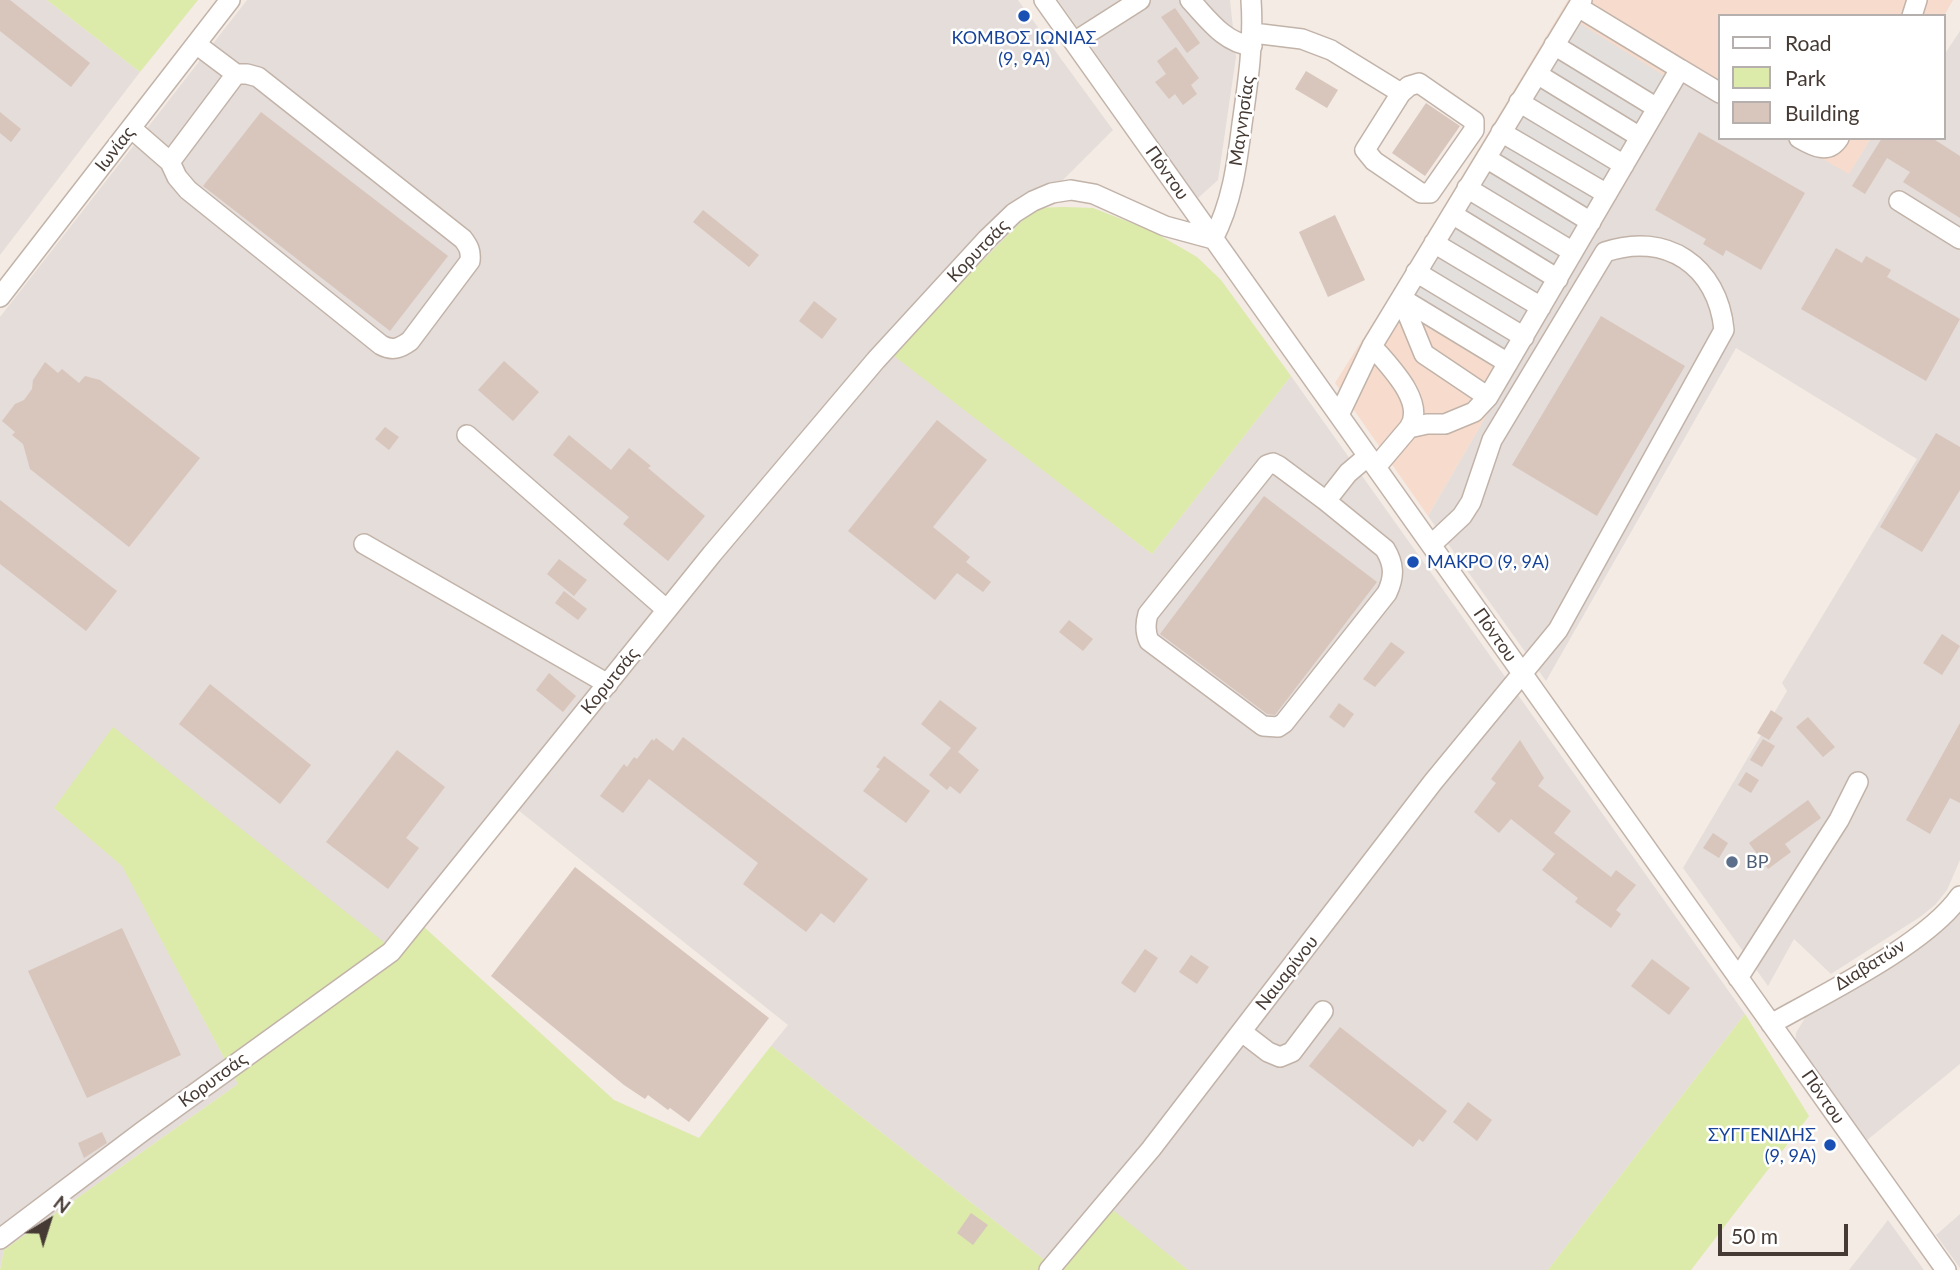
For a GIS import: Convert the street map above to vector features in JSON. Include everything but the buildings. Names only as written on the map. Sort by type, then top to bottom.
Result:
[{"type":"street","name":"Ιωνίας","points":[[0,298],[230,0]]},
{"type":"street","name":"Πόντου","points":[[1044,0],[1946,1270]]},
{"type":"street","points":[[1074,43],[1140,0]]},
{"type":"street","points":[[1190,0],[1224,36],[1240,45],[1253,40],[1301,39],[1331,50],[1401,93]]},
{"type":"street","name":"Μαγνησίας","points":[[1213,239],[1224,217],[1237,161],[1253,40],[1251,0]]},
{"type":"street","points":[[1339,415],[1372,346],[1580,3],[1718,92]]},
{"type":"street","points":[[131,128],[170,162],[177,177],[188,190],[389,349],[397,349],[410,341],[470,261],[471,252],[463,239],[258,77],[236,74],[196,44]]},
{"type":"street","points":[[1554,45],[1657,108]]},
{"type":"street","points":[[1409,428],[1445,424],[1474,412],[1488,397],[1679,69]]},
{"type":"street","points":[[170,162],[236,74]]},
{"type":"street","points":[[1537,74],[1640,137]]},
{"type":"street","points":[[1419,83],[1474,121],[1474,130],[1430,193],[1421,193],[1374,161],[1365,150],[1401,93],[1409,86],[1419,83]]},
{"type":"street","points":[[1519,102],[1624,165]]},
{"type":"street","points":[[1502,132],[1607,194]]},
{"type":"street","points":[[1803,140],[1815,147],[1827,149],[1838,140]]},
{"type":"street","points":[[1486,158],[1591,222]]},
{"type":"street","points":[[1467,188],[1573,252]]},
{"type":"street","name":"Κορυτσάς","points":[[0,1239],[143,1131],[391,952],[667,610],[876,360],[1014,213],[1052,193],[1071,191],[1094,194],[1166,226],[1213,239]]},
{"type":"street","points":[[1899,201],[1960,239]]},
{"type":"street","points":[[1452,214],[1558,279]]},
{"type":"street","points":[[1434,243],[1541,307]]},
{"type":"street","name":"Ναυαρίνου","points":[[1049,1270],[1151,1149],[1433,782],[1558,630],[1724,330],[1719,302],[1713,289],[1695,267],[1684,258],[1658,247],[1631,246],[1605,252],[1492,440],[1471,502],[1462,516],[1431,545]]},
{"type":"street","points":[[1416,272],[1524,337]]},
{"type":"street","points":[[1401,298],[1508,363]]},
{"type":"street","points":[[1401,298],[1424,354],[1488,397]]},
{"type":"street","points":[[1326,501],[1348,472],[1372,462],[1413,423],[1414,404],[1372,346]]},
{"type":"street","points":[[467,435],[667,610]]},
{"type":"street","points":[[1273,463],[1279,466],[1326,501],[1385,549],[1391,558],[1393,580],[1387,593],[1284,723],[1278,727],[1263,726],[1149,641],[1145,629],[1148,614],[1267,465],[1273,463]]},
{"type":"street","points":[[364,544],[608,684]]},
{"type":"street","points":[[1738,978],[1839,820],[1858,782]]},
{"type":"street","name":"Διαβατών","points":[[1771,1024],[1878,962],[1926,930],[1951,908],[1960,896]]},
{"type":"street","points":[[1242,1032],[1268,1052],[1280,1057],[1293,1052],[1323,1011]]},
{"type":"shaded area","points":[[0,0],[47,0],[140,72],[0,255]]},
{"type":"shaded area","points":[[247,0],[1018,0],[1113,130],[891,352],[1152,554],[1291,376],[1745,1014],[1548,1270],[1188,1270],[1109,1208],[1056,1269],[771,1046],[788,1025],[518,810],[401,955],[54,808],[122,865],[238,1084],[4,1250],[0,1269],[0,317]]},
{"type":"shaded area","points":[[1058,0],[1230,0],[1236,57],[1218,180],[1198,198]]},
{"type":"shaded area","points":[[1568,0],[1953,0],[1945,14],[1718,14],[1718,100],[1682,80],[1428,516],[1335,383]]},
{"type":"shaded area","points":[[1579,23],[1673,81],[1507,356],[1409,297]]},
{"type":"shaded area","points":[[1960,31],[1960,860],[1947,890],[1935,905],[1920,917],[1831,974],[1794,939],[1768,986],[1683,868],[1787,691],[1782,683],[1917,459],[1736,348],[1546,681],[1428,516],[1682,79],[1718,100],[1718,140],[1790,140],[1849,174],[1870,140],[1946,140],[1946,52]]},
{"type":"shaded area","points":[[1789,140],[1870,140],[1849,175]]},
{"type":"shaded area","points":[[1960,902],[1960,1064],[1866,1141],[1795,1045],[1796,1033],[1806,1016],[1898,955]]},
{"type":"shaded area","points":[[1960,1214],[1960,1268],[1936,1235]]},
{"type":"shaded area","points":[[1888,1220],[1924,1270],[1849,1270]]},
{"type":"green space","points":[[47,0],[198,0],[140,72]]},
{"type":"green space","points":[[1035,208],[1093,208],[1152,231],[1197,257],[1221,280],[1291,376],[1152,554],[890,353]]},
{"type":"green space","points":[[113,727],[400,955],[424,927],[614,1100],[699,1138],[771,1046],[1056,1269],[1109,1207],[1188,1270],[0,1270],[4,1250],[238,1084],[122,866],[54,808]]},
{"type":"green space","points":[[1745,1014],[1809,1116],[1691,1270],[1548,1270]]},
{"type":"place","name":"ΚΟΜΒΟΣ ΙΩΝΙΑΣ (9, 9Α)","points":[[1024,16]]},
{"type":"place","name":"ΜΑΚΡΟ (9, 9Α)","points":[[1413,562]]},
{"type":"place","name":"BP","points":[[1732,862]]},
{"type":"place","name":"ΣΥΓΓΕΝΙΔΗΣ (9, 9Α)","points":[[1830,1145]]}]
